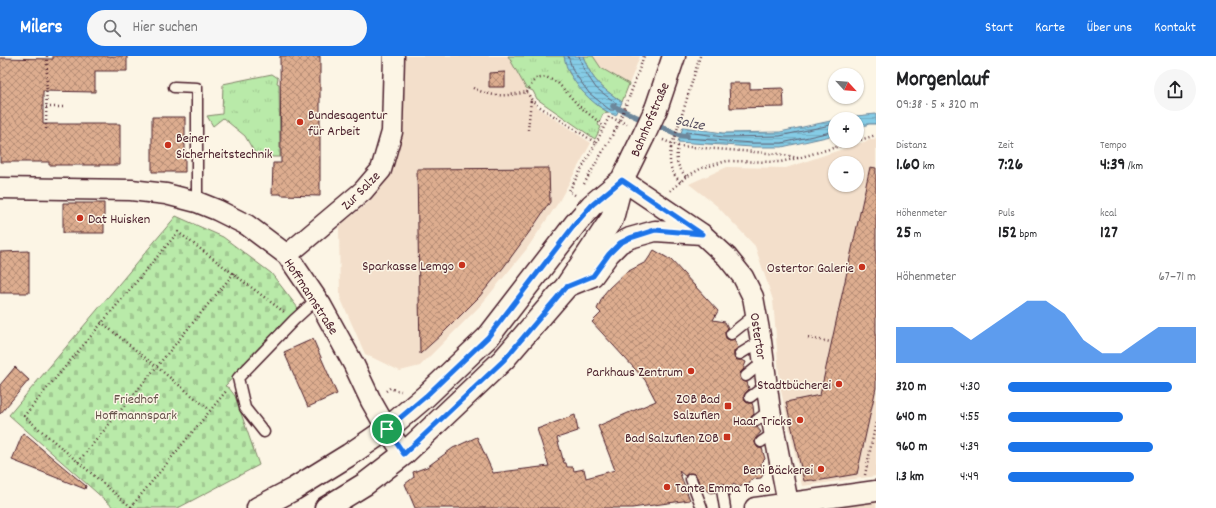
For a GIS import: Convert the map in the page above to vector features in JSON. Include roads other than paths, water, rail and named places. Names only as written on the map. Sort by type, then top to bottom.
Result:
[{"type":"main road","name":"Bahnhofstraße","points":[[622,180],[656,109],[674,56]]},
{"type":"main road","points":[[326,508],[365,484],[404,454],[504,360],[566,287],[595,246],[612,219],[622,180]]},
{"type":"main road","points":[[258,508],[294,489],[349,455],[387,429],[426,396],[488,337],[581,217],[592,205],[622,180]]},
{"type":"street","name":"Zur Salze","points":[[287,255],[363,191],[381,170],[392,132],[394,56]]},
{"type":"street","name":"Ostertor","points":[[622,180],[702,234],[726,257],[743,277],[753,297],[761,341],[763,362],[758,391],[767,438],[788,503]]},
{"type":"street","name":"Hoffmannstraße","points":[[0,188],[131,190],[166,194],[197,202],[218,210],[247,225],[287,255],[317,299],[354,365],[371,401],[387,429],[404,454]]},
{"type":"street","points":[[566,287],[593,276],[609,254],[620,243],[630,238],[655,230],[702,234]]},
{"type":"street","points":[[754,508],[872,492]]},
{"type":"lane","points":[[174,88],[197,88],[197,202]]},
{"type":"lane","points":[[264,432],[246,408],[238,378],[294,320],[317,299]]},
{"type":"lane","points":[[732,334],[756,314]]},
{"type":"lane","points":[[740,354],[761,341]]},
{"type":"lane","points":[[746,376],[763,362]]},
{"type":"lane","points":[[691,479],[702,508]]},
{"type":"lane","points":[[722,490],[724,508]]},
{"type":"water","points":[[564,56],[583,56],[586,65],[598,83],[622,102],[616,116],[602,109],[584,93],[569,72]]},
{"type":"water","points":[[876,114],[876,124],[864,126],[864,115]]},
{"type":"water","points":[[828,122],[828,137],[782,147],[752,147],[678,142],[683,127],[723,133],[780,132]]},
{"type":"waterway","name":"Salze","points":[[613,106],[645,121]]},
{"type":"waterway","name":"Salze","points":[[653,124],[680,135],[687,136]]},
{"type":"place","name":"Bundesagentur für Arbeit","points":[[300,122]]},
{"type":"place","name":"Beiner Sicherheitstechnik","points":[[168,145]]},
{"type":"place","name":"Dat Huisken","points":[[80,218]]},
{"type":"place","name":"Sparkasse Lemgo","points":[[462,265]]},
{"type":"place","name":"Ostertor Galerie","points":[[862,267]]},
{"type":"place","name":"Parkhaus Zentrum","points":[[691,371]]},
{"type":"place","name":"Stadtbücherei","points":[[839,384]]},
{"type":"place","name":"ZOB Bad Salzuflen","points":[[728,406]]},
{"type":"place","name":"Haar Tricks","points":[[800,420]]},
{"type":"place","name":"Bad Salzuflen ZOB","points":[[727,437]]},
{"type":"place","name":"Beni Bäckerei","points":[[821,469]]},
{"type":"place","name":"Tante Emma To Go","points":[[667,487]]},
{"type":"park label","name":"Friedhof Hoffmannspark","points":[[136,406]]}]
